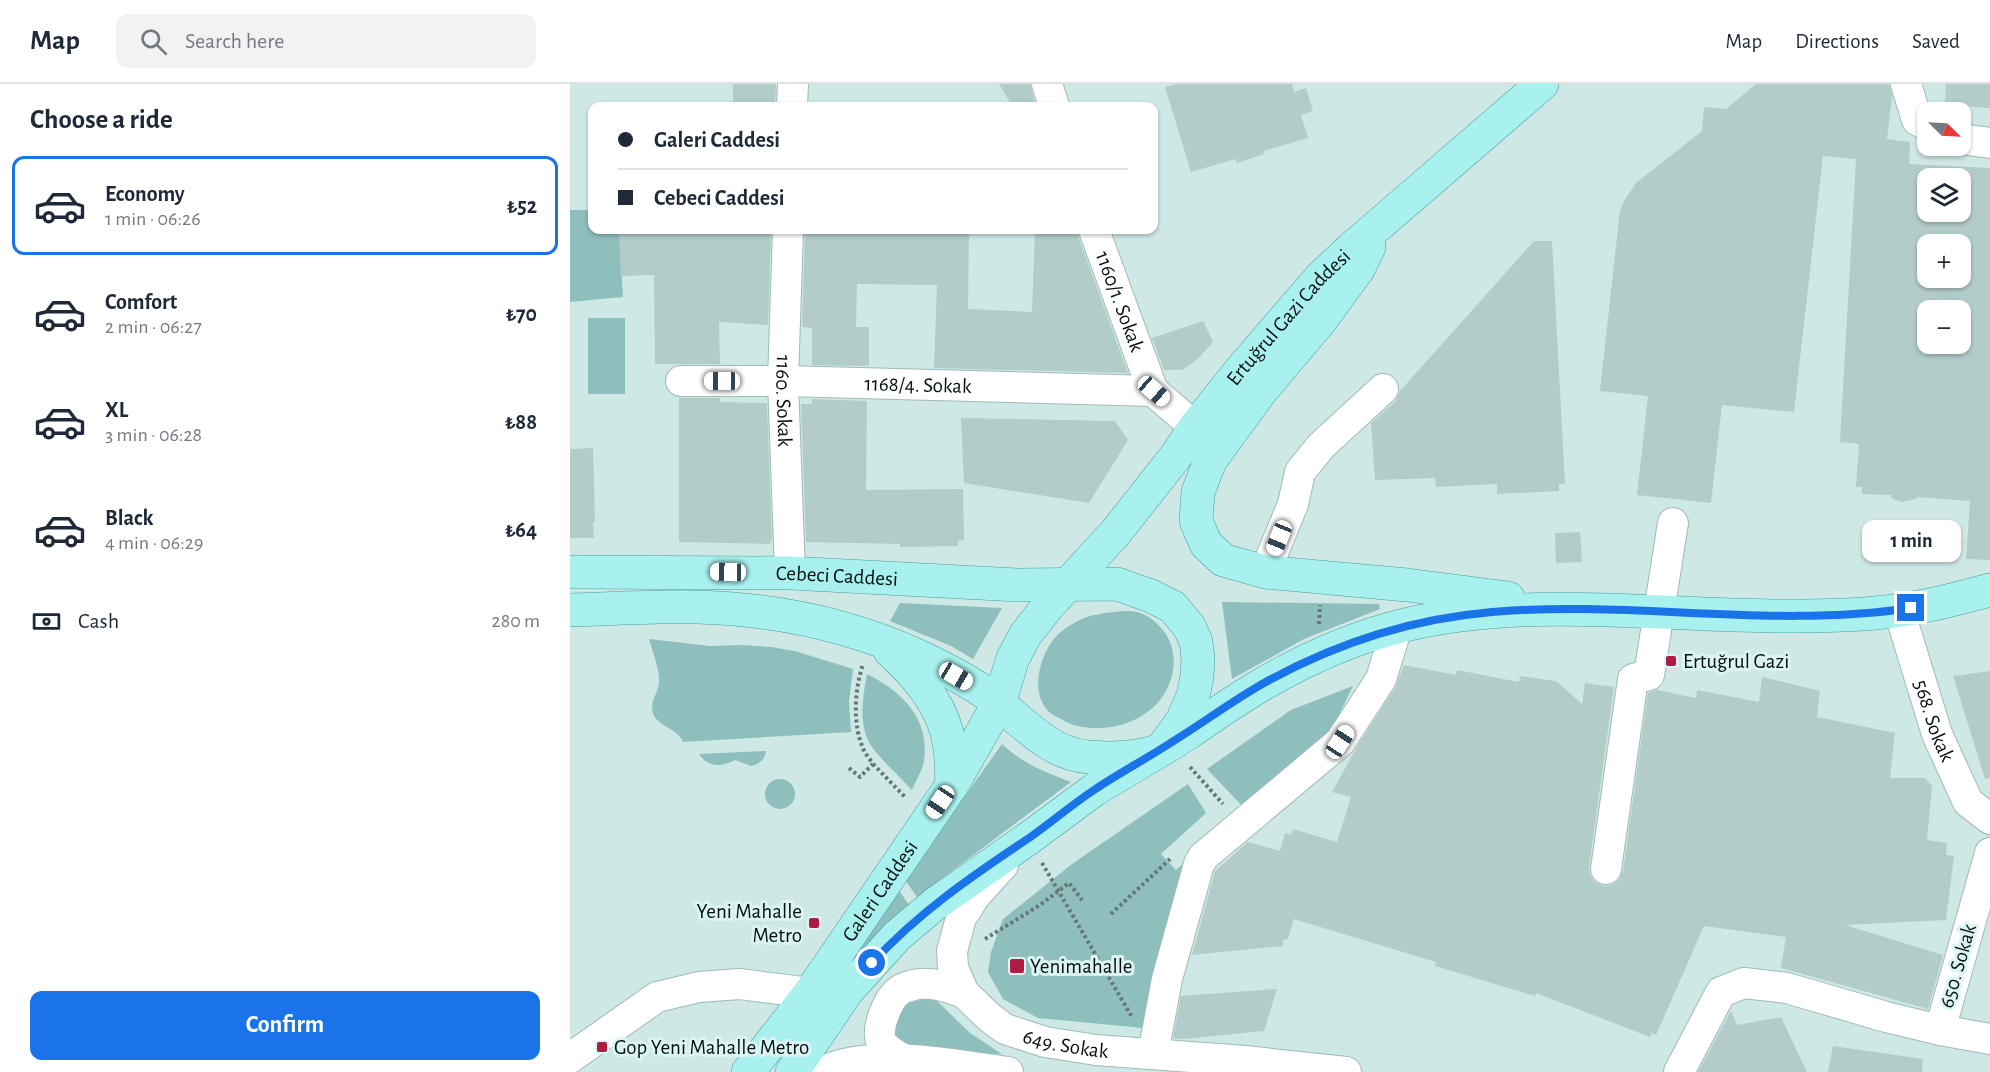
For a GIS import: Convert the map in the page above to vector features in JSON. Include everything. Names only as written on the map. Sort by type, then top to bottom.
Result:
[{"type":"main road","name":"Ertuğrul Gazi Caddesi","points":[[1068,583],[1137,507],[1195,427],[1245,364],[1320,278],[1542,84]]},
{"type":"main road","points":[[1381,224],[1359,268],[1328,311],[1261,391],[1210,461],[1198,492],[1196,521],[1206,544],[1223,560],[1265,572],[1460,591],[1575,608],[1659,612],[1773,616],[1860,614],[1924,606],[1990,591]]},
{"type":"main road","name":"Cebeci Caddesi","points":[[570,572],[790,573],[1018,585],[1068,583]]},
{"type":"main road","points":[[1068,583],[1117,584],[1151,596],[1173,608],[1190,628],[1196,642],[1197,658],[1197,677],[1193,696],[1182,721],[1161,750],[1136,755],[1084,757],[1061,750],[1031,732],[999,703],[1013,658],[1026,634],[1068,583]]},
{"type":"main road","name":"Cebeci Caddesi","points":[[570,610],[694,607],[775,613],[809,620],[875,638],[944,669],[999,703]]},
{"type":"main road","name":"Galeri Caddesi","points":[[792,1072],[848,990],[897,936],[935,904],[1094,790],[1262,685],[1344,644],[1397,627],[1438,617],[1494,611],[1575,608]]},
{"type":"main road","points":[[875,638],[903,663],[923,687],[937,709],[949,742],[952,785]]},
{"type":"main road","name":"Galeri Caddesi","points":[[748,1072],[810,993],[952,785],[999,703]]},
{"type":"street","points":[[792,102],[793,84]]},
{"type":"street","points":[[1047,84],[1053,102]]},
{"type":"street","points":[[1906,84],[1917,120]]},
{"type":"street","points":[[1971,140],[1990,143]]},
{"type":"street","name":"1160. Sokak","points":[[788,234],[783,381],[790,573]]},
{"type":"street","name":"1160/1. Sokak","points":[[1095,234],[1154,391],[1195,427]]},
{"type":"street","name":"1168/4. Sokak","points":[[681,381],[783,381],[1154,391]]},
{"type":"street","points":[[1265,572],[1293,504],[1300,472],[1321,446],[1383,389]]},
{"type":"street","points":[[1606,869],[1633,679],[1650,675],[1673,523]]},
{"type":"street","name":"568. Sokak","points":[[1899,610],[1937,734],[1968,802],[1990,819]]},
{"type":"street","points":[[1154,1054],[1167,979],[1199,864],[1203,857],[1340,742],[1381,679],[1397,627]]},
{"type":"street","name":"649. Sokak","points":[[1012,849],[1000,871],[975,896],[961,918],[952,951],[953,968],[964,993],[1005,1029],[1045,1042],[1096,1050],[1245,1061],[1346,1072]]},
{"type":"street","name":"650. Sokak","points":[[1990,853],[1940,1030],[1990,1039]]},
{"type":"street","points":[[1679,1072],[1721,992],[1744,983],[1786,988],[1940,1030]]},
{"type":"street","points":[[570,1058],[657,997],[699,987],[740,984],[810,993]]},
{"type":"street","points":[[903,1059],[889,1050],[882,1042],[880,1026],[887,1007],[900,990],[913,985],[933,984],[964,993]]},
{"type":"street","name":"649. Sokak","points":[[821,1072],[835,1065],[903,1059],[1008,1072]]},
{"type":"path","points":[[1321,577],[1319,623],[1330,651]]},
{"type":"path","points":[[875,638],[860,672],[857,704],[858,731],[863,749],[873,764],[928,820]]},
{"type":"path","points":[[1161,750],[1192,768],[1240,825]]},
{"type":"path","points":[[849,768],[860,777],[873,764]]},
{"type":"path","points":[[1111,914],[1171,858]]},
{"type":"path","points":[[981,942],[1058,893],[1069,883],[1082,900]]},
{"type":"path","points":[[1058,893],[1154,1054]]},
{"type":"shaded area","points":[[570,210],[588,210],[588,234],[619,234],[623,297],[570,302]]},
{"type":"shaded area","points":[[588,318],[625,318],[625,394],[588,394]]},
{"type":"shaded area","points":[[1222,602],[1379,604],[1380,609],[1304,639],[1232,679]]},
{"type":"shaded area","points":[[900,603],[1002,608],[973,659],[951,646],[890,621]]},
{"type":"shaded area","points":[[1138,612],[1149,618],[1162,629],[1169,640],[1174,664],[1168,687],[1161,698],[1153,708],[1137,718],[1125,724],[1105,728],[1091,728],[1068,723],[1049,712],[1043,704],[1038,686],[1041,666],[1053,640],[1079,620],[1097,614]]},
{"type":"shaded area","points":[[649,639],[710,646],[771,647],[795,651],[853,669],[849,701],[851,732],[683,742],[676,733],[655,718],[653,713],[652,705],[659,685],[659,676]]},
{"type":"shaded area","points":[[867,674],[902,698],[918,719],[925,745],[921,771],[912,790],[879,755],[866,736],[862,709]]},
{"type":"shaded area","points":[[1353,686],[1324,745],[1249,813],[1207,769],[1291,710]]},
{"type":"shaded area","points":[[1002,744],[1026,762],[1071,782],[917,897],[905,880]]},
{"type":"shaded area","points":[[766,751],[761,761],[751,766],[735,760],[720,765],[711,764],[699,754]]},
{"type":"shaded area","points":[[780,779],[786,780],[794,788],[794,800],[786,808],[780,809],[774,808],[766,800],[765,794],[766,788],[774,780]]},
{"type":"shaded area","points":[[1188,784],[1206,813],[1161,854],[1176,870],[1194,854],[1143,1028],[1038,1018],[1003,999],[988,972],[991,952],[1003,919],[1072,864]]},
{"type":"shaded area","points":[[898,889],[909,905],[832,986]]},
{"type":"shaded area","points":[[925,999],[937,1001],[970,1033],[1002,1054],[936,1051],[905,1046],[895,1035],[895,1017],[903,1004]]},
{"type":"building","points":[[733,84],[776,84],[775,102],[733,102]]},
{"type":"building","points":[[999,84],[1030,84],[1035,102],[1010,102]]},
{"type":"building","points":[[1177,84],[1292,84],[1294,92],[1306,88],[1313,111],[1301,115],[1308,138],[1263,151],[1264,154],[1237,163],[1235,159],[1191,172],[1165,87]]},
{"type":"building","points":[[1756,84],[1889,84],[1892,96],[1887,139],[1910,142],[1909,164],[1990,168],[1990,560],[1966,559],[1970,501],[1917,497],[1902,502],[1891,498],[1891,495],[1862,494],[1862,487],[1856,487],[1859,444],[1840,442],[1856,159],[1823,156],[1794,412],[1722,405],[1711,503],[1637,495],[1648,396],[1600,391],[1620,210],[1636,183],[1702,131],[1704,107],[1726,109]]},
{"type":"building","points":[[1946,84],[1990,84],[1990,108],[1971,107],[1971,102],[1945,102]]},
{"type":"building","points":[[619,234],[771,234],[768,325],[719,322],[720,364],[655,364],[654,275],[621,276]]},
{"type":"building","points":[[805,234],[969,234],[968,309],[1032,312],[1035,234],[1078,234],[1128,373],[934,368],[937,285],[857,284],[856,327],[869,327],[869,366],[812,365],[812,328],[802,327]]},
{"type":"building","points":[[1534,241],[1552,241],[1565,484],[1559,484],[1559,491],[1497,494],[1497,484],[1436,487],[1435,478],[1375,480],[1371,423],[1395,402],[1400,391]]},
{"type":"building","points":[[1203,321],[1213,342],[1198,359],[1182,370],[1164,370],[1152,338]]},
{"type":"building","points":[[679,398],[720,398],[720,402],[767,403],[772,541],[770,544],[679,542]]},
{"type":"building","points":[[812,399],[867,401],[866,490],[963,489],[964,540],[958,541],[958,546],[900,547],[900,544],[806,542],[801,404],[812,404]]},
{"type":"building","points":[[961,418],[1115,421],[1128,440],[1089,503],[964,483]]},
{"type":"building","points":[[593,448],[594,538],[570,538],[570,449]]},
{"type":"building","points":[[1580,532],[1582,562],[1556,563],[1555,533]]},
{"type":"building","points":[[1404,665],[1456,675],[1457,670],[1519,682],[1520,676],[1556,681],[1582,704],[1585,683],[1614,687],[1589,867],[1590,875],[1595,882],[1604,886],[1612,885],[1619,880],[1623,871],[1648,693],[1657,690],[1696,698],[1697,690],[1759,702],[1762,677],[1820,691],[1817,717],[1895,733],[1890,778],[1925,778],[1932,786],[1927,840],[1947,843],[1946,855],[1954,856],[1946,920],[1845,925],[1943,955],[1928,1009],[1781,968],[1786,937],[1704,926],[1656,1035],[1652,1033],[1650,1037],[1536,993],[1535,996],[1435,966],[1436,962],[1294,919],[1288,939],[1283,940],[1283,946],[1192,955],[1215,871],[1248,842],[1280,851],[1285,833],[1291,835],[1293,829],[1337,842],[1351,797],[1332,792],[1358,745],[1395,688]]},
{"type":"building","points":[[1990,671],[1990,778],[1985,779],[1953,676]]},
{"type":"building","points":[[1277,989],[1264,1031],[1184,1039],[1173,1038],[1181,996]]},
{"type":"building","points":[[1731,1011],[1737,1025],[1781,1017],[1807,1072],[1698,1072]]},
{"type":"building","points":[[1833,1046],[1923,1059],[1922,1072],[1828,1072]]},
{"type":"place","name":"Ertuğrul Gazi","points":[[1671,661]]},
{"type":"place","name":"Yeni Mahalle Metro","points":[[814,923]]},
{"type":"place","name":"Yenimahalle","points":[[1017,966]]},
{"type":"place","name":"Gop Yeni Mahalle Metro","points":[[602,1047]]},
{"type":"route","points":[[872,963],[897,936],[935,904],[1094,790],[1262,685],[1344,644],[1438,617],[1494,611],[1575,608],[1773,616],[1860,614],[1911,608]]}]
